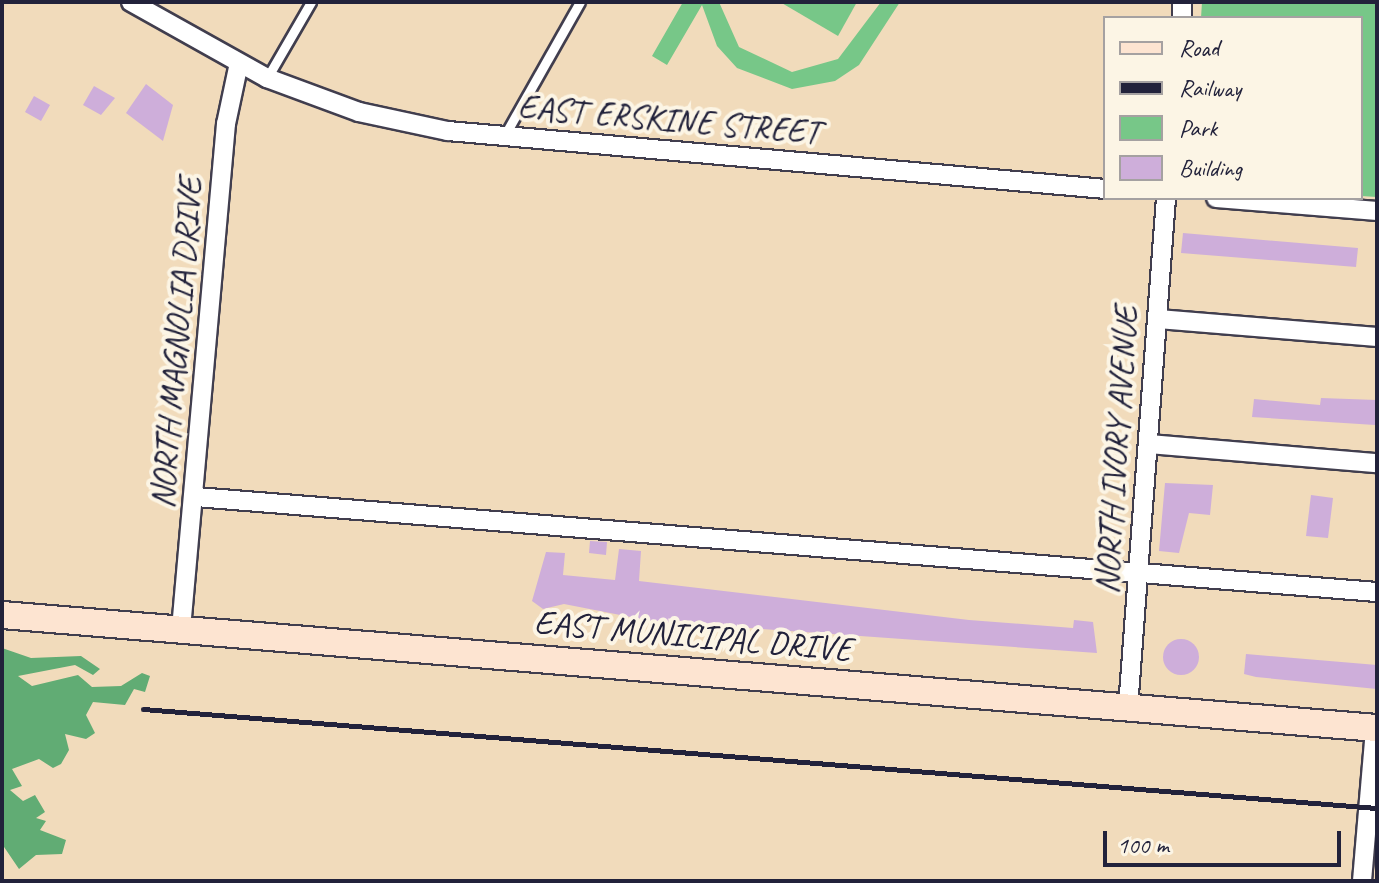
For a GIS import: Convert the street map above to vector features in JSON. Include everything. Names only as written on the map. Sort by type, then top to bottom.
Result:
[{"type":"street","name":"EAST ERSKINE STREET","points":[[131,2],[267,78],[359,112],[503,138],[1103,189]]},
{"type":"street","name":"NORTH MAGNOLIA DRIVE","points":[[181,629],[196,497],[226,124],[239,63]]},
{"type":"street","name":"NORTH IVORY AVENUE","points":[[1128,708],[1166,200]]},
{"type":"street","points":[[1241,200],[1377,211]]},
{"type":"street","points":[[1158,319],[1377,337]]},
{"type":"street","points":[[1149,444],[1377,463]]},
{"type":"street","points":[[196,497],[1377,592]]},
{"type":"street","name":"EAST MUNICIPAL DRIVE","points":[[2,615],[1376,728]]},
{"type":"street","points":[[1362,881],[1376,728]]},
{"type":"lane","points":[[267,78],[311,2]]},
{"type":"lane","points":[[503,138],[580,2]]},
{"type":"green space","points":[[683,2],[719,2],[739,47],[792,72],[838,59],[881,2],[900,2],[859,65],[835,81],[792,89],[737,68],[717,46],[702,5],[667,65],[652,56]]},
{"type":"green space","points":[[780,2],[857,2],[838,36]]},
{"type":"green space","points":[[1202,2],[1377,2],[1377,197],[1363,196],[1363,16],[1201,16]]},
{"type":"green space","points":[[2,648],[31,658],[81,656],[100,669],[93,675],[75,665],[18,676],[32,686],[78,675],[92,687],[121,686],[142,673],[150,676],[145,692],[134,689],[125,705],[93,702],[86,715],[95,733],[86,739],[65,734],[69,750],[61,764],[53,768],[39,759],[12,769],[22,786],[10,790],[23,801],[35,795],[45,812],[36,818],[46,821],[40,830],[66,840],[62,854],[36,855],[19,869],[2,844]]},
{"type":"building","points":[[146,84],[173,105],[163,141],[126,113]]},
{"type":"building","points":[[94,86],[115,98],[101,115],[83,105]]},
{"type":"building","points":[[34,96],[50,105],[41,121],[25,112]]},
{"type":"building","points":[[1183,233],[1358,248],[1356,267],[1181,253]]},
{"type":"building","points":[[1321,398],[1377,400],[1375,425],[1252,417],[1254,399],[1320,405]]},
{"type":"building","points":[[1165,483],[1213,485],[1210,515],[1189,513],[1179,553],[1159,551]]},
{"type":"building","points":[[1311,495],[1333,498],[1328,538],[1306,536]]},
{"type":"building","points":[[590,541],[607,542],[606,555],[589,553]]},
{"type":"building","points":[[619,549],[641,551],[639,581],[969,620],[1073,628],[1074,620],[1093,622],[1097,653],[651,621],[564,604],[543,609],[532,601],[546,552],[565,553],[563,575],[615,580]]},
{"type":"building","points":[[1181,639],[1194,644],[1199,657],[1194,670],[1181,675],[1168,670],[1163,657],[1168,644]]},
{"type":"building","points":[[1246,654],[1377,665],[1377,689],[1244,674]]},
{"type":"railway","points":[[143,709],[1377,808]]}]
